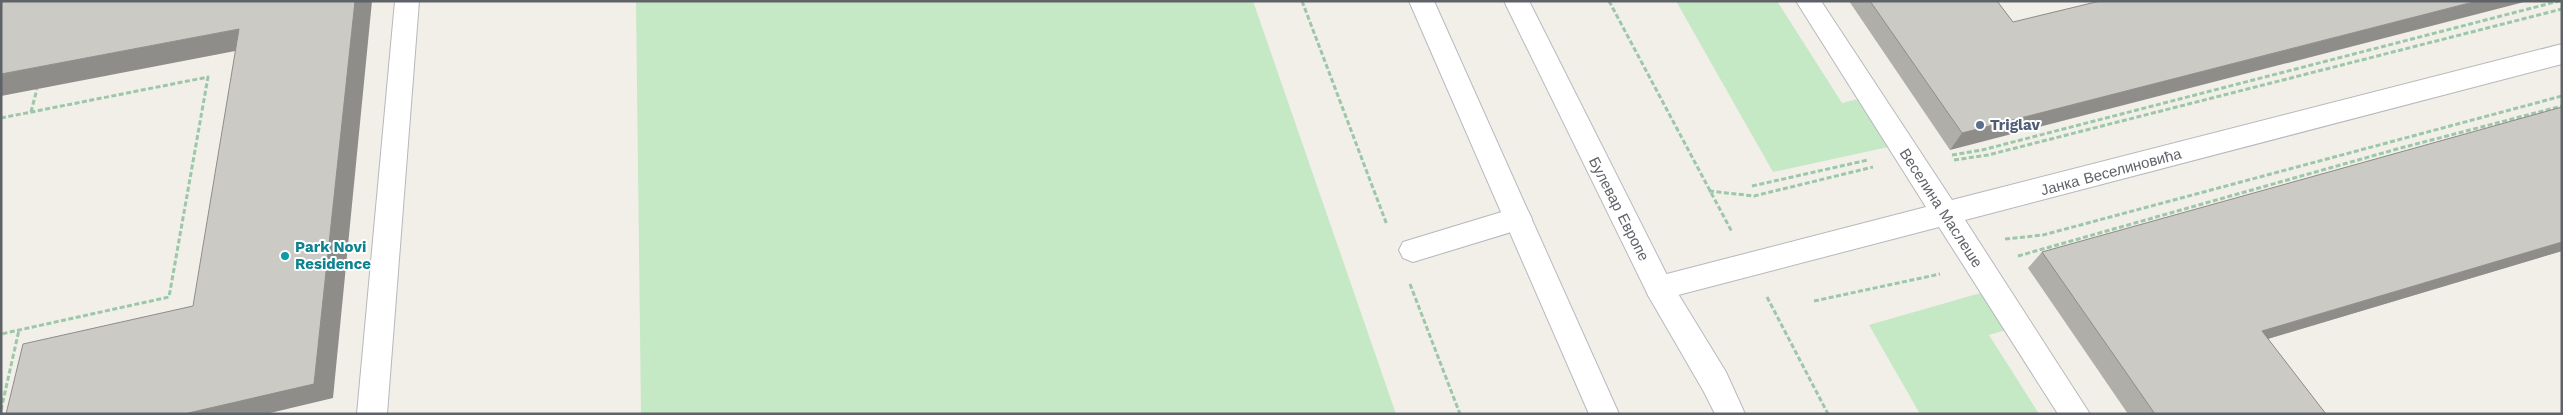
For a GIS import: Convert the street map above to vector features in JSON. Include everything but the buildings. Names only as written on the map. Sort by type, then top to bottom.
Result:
[{"type":"street","points":[[372,414],[407,1]]},
{"type":"street","points":[[1421,1],[1604,414]]},
{"type":"street","name":"Булевар Европе","points":[[1516,1],[1659,288],[1714,382],[1730,414]]},
{"type":"street","name":"Веселина Маслеше","points":[[1808,1],[2075,414]]},
{"type":"street","name":"Јанка Веселиновића","points":[[1659,288],[1947,215],[2562,54]]},
{"type":"street","points":[[1413,250],[1518,219]]},
{"type":"path","points":[[1302,1],[1390,230]]},
{"type":"path","points":[[1609,1],[1828,414]]},
{"type":"path","points":[[1982,150],[2559,1]]},
{"type":"path","points":[[1951,160],[1988,156],[2562,9]]},
{"type":"path","points":[[1,118],[208,77],[169,297],[1,334]]},
{"type":"path","points":[[30,112],[36,89]]},
{"type":"path","points":[[1965,242],[2043,235],[2562,96]]},
{"type":"path","points":[[1814,301],[1980,266],[2562,106]]},
{"type":"path","points":[[1710,191],[1754,196],[1907,156]]},
{"type":"path","points":[[1752,186],[1907,156],[1948,156],[1977,207]]},
{"type":"path","points":[[1407,276],[1460,414]]},
{"type":"path","points":[[1,410],[19,330]]},
{"type":"green space","points":[[636,1],[1253,1],[1396,414],[641,414]]},
{"type":"green space","points":[[1676,1],[1777,1],[1842,103],[1870,96],[1902,144],[1773,172]]},
{"type":"green space","points":[[1991,290],[2019,326],[1989,335],[2039,414],[1920,414],[1869,325]]},
{"type":"place","name":"Triglav","points":[[1980,125]]},
{"type":"place","name":"Park Novi Residence","points":[[285,256]]}]
